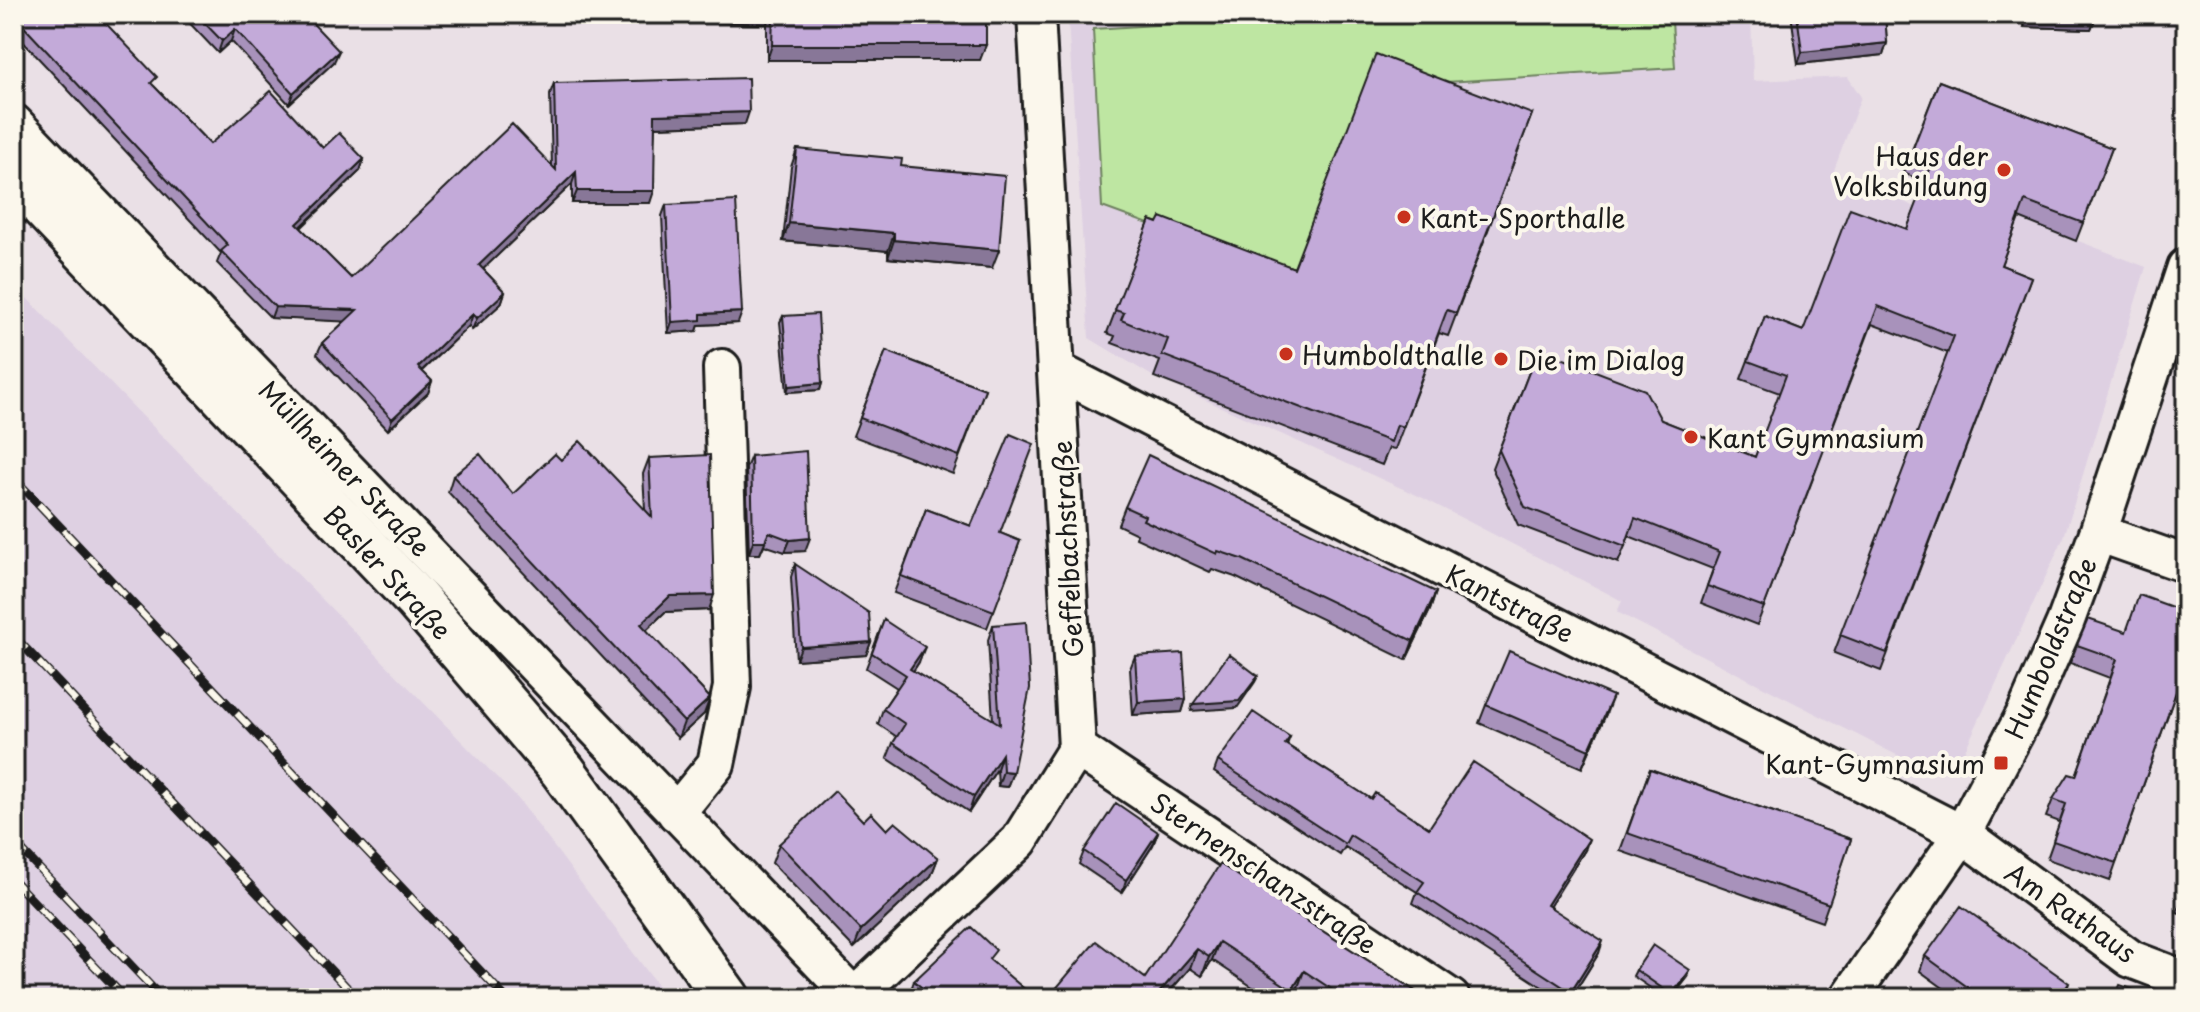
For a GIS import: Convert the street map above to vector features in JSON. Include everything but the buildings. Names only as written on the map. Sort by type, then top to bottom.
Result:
[{"type":"main road","name":"Basler Straße","points":[[14,176],[416,599],[563,771],[727,998]]},
{"type":"street","name":"Geffelbachstraße","points":[[1036,14],[1077,748]]},
{"type":"street","name":"Müllheimer Straße","points":[[14,123],[855,998]]},
{"type":"street","name":"Humboldstraße","points":[[1849,998],[1962,834],[2026,712],[2098,533],[2186,267]]},
{"type":"street","points":[[676,813],[716,764],[732,687],[722,368]]},
{"type":"street","name":"Kantstraße","points":[[1058,371],[1962,834]]},
{"type":"street","points":[[2098,533],[2186,564]]},
{"type":"street","points":[[855,998],[1019,841],[1077,748]]},
{"type":"street","name":"Sternenschanzstraße","points":[[1077,748],[1451,998]]},
{"type":"street","name":"Am Rathaus","points":[[1962,834],[2131,959],[2186,980]]},
{"type":"shaded area","name":"Kant Gymnasium","points":[[1201,14],[1751,14],[1753,81],[1848,77],[1861,97],[1833,173],[1916,207],[1926,182],[2146,267],[2064,537],[1959,763],[1924,769],[1617,612],[1622,601],[1607,593],[1421,497],[1154,377],[1089,338],[1068,21]]},
{"type":"shaded area","points":[[14,285],[519,800],[667,998],[14,998]]},
{"type":"green space","points":[[1326,14],[1751,14],[1672,21],[1675,68],[1430,83],[1291,276],[1102,207],[1093,29]]},
{"type":"railway","points":[[14,478],[506,998]]},
{"type":"railway","points":[[14,636],[357,998]]},
{"type":"railway","points":[[14,842],[162,998]]},
{"type":"railway","points":[[14,881],[125,998]]},
{"type":"place","name":"Haus der Volksbildung","points":[[2004,170]]},
{"type":"place","name":"Kant- Sporthalle","points":[[1404,217]]},
{"type":"place","name":"Humboldthalle","points":[[1286,354]]},
{"type":"place","name":"Die im Dialog","points":[[1501,359]]},
{"type":"place","name":"Kant Gymnasium","points":[[1691,437]]},
{"type":"place","name":"Kant-Gymnasium","points":[[2001,763]]}]
